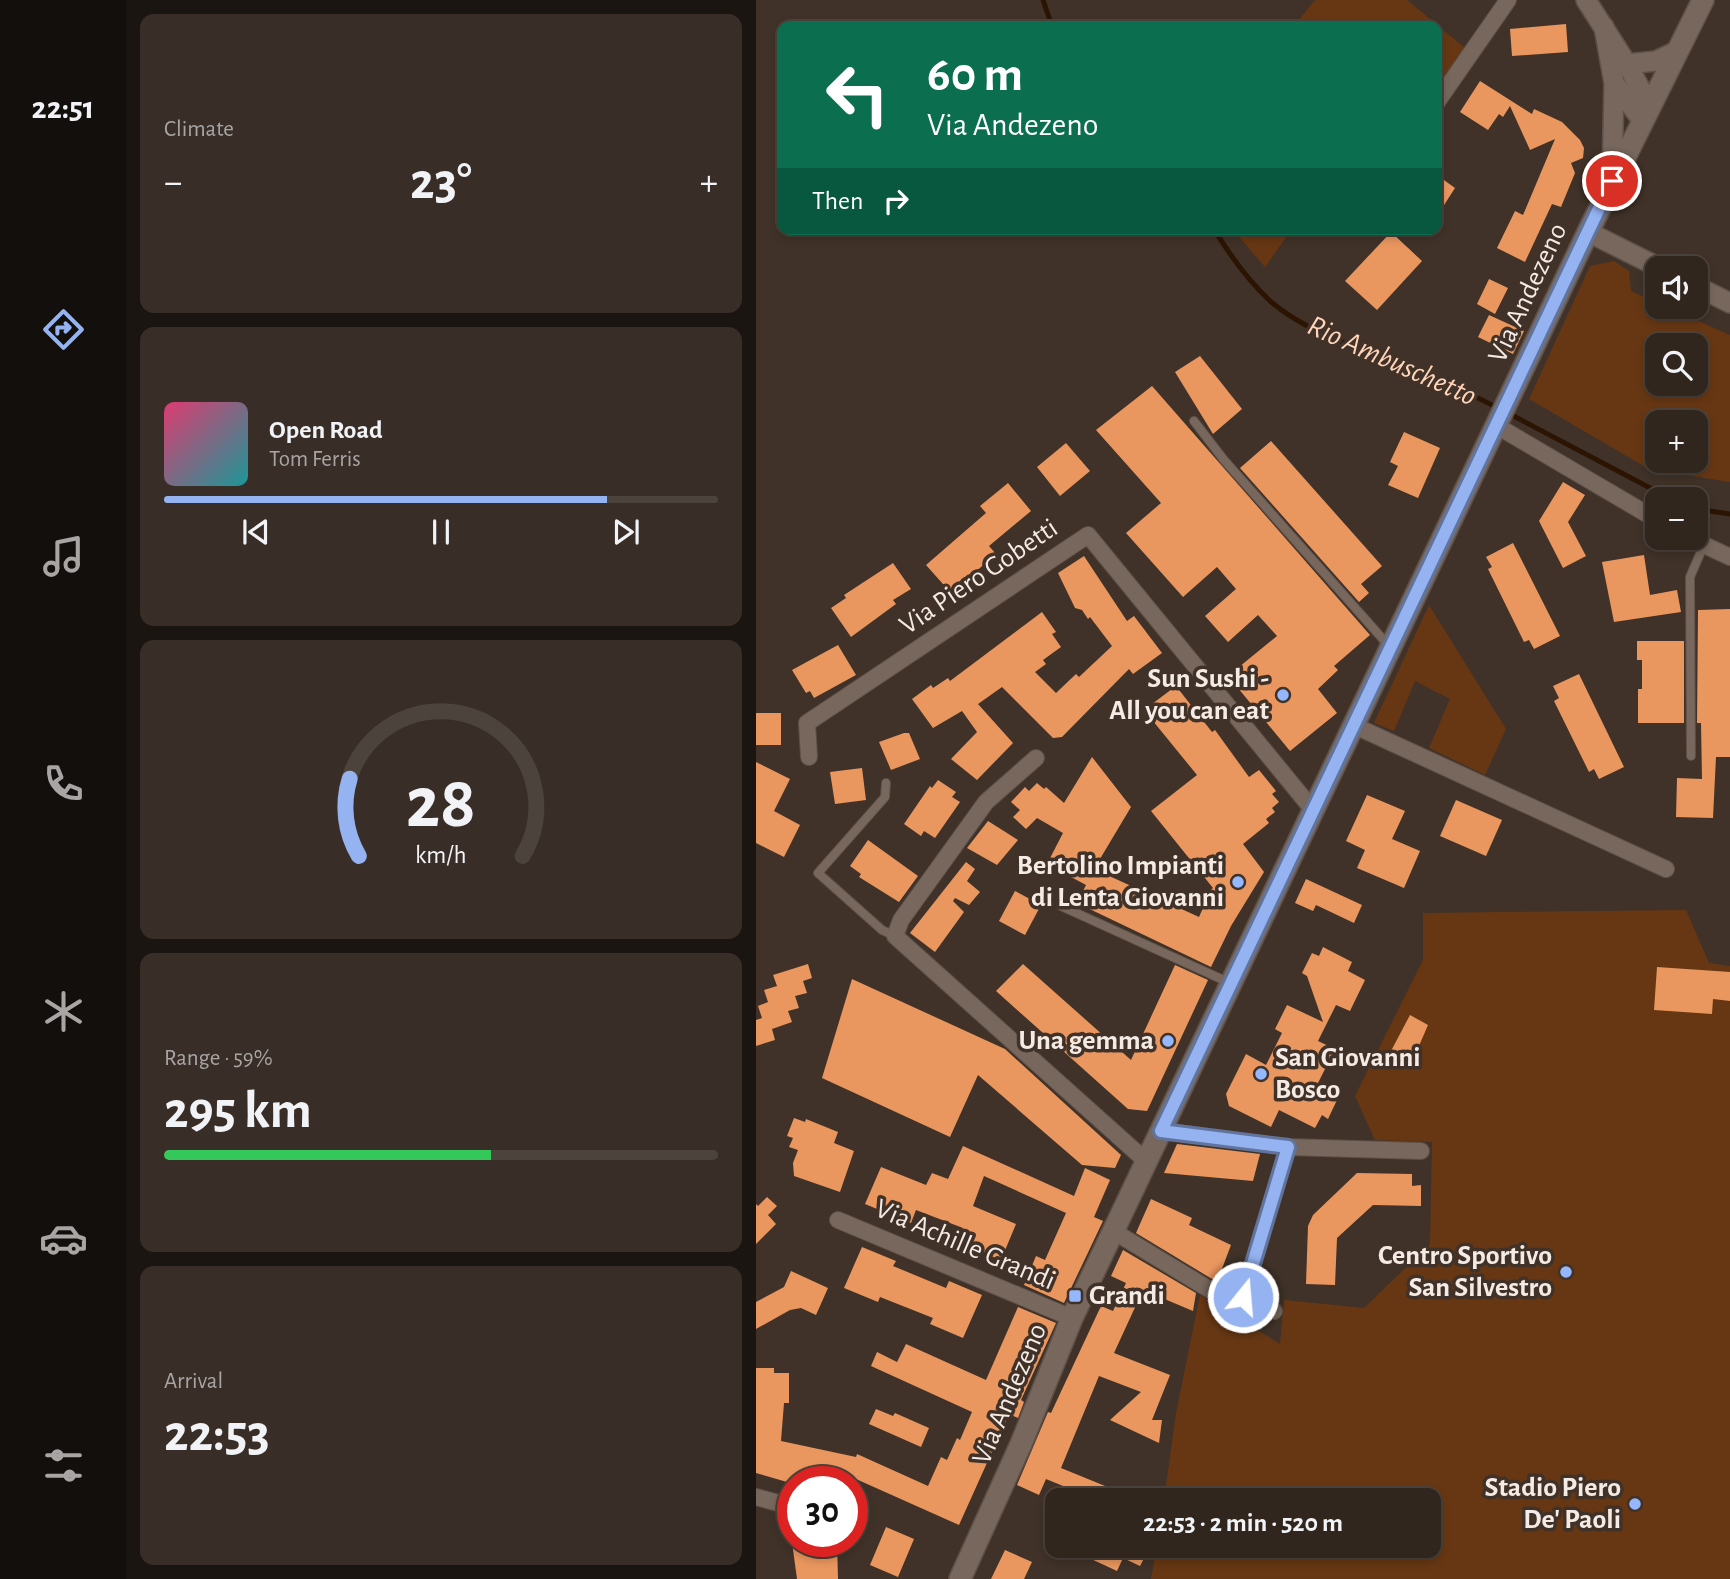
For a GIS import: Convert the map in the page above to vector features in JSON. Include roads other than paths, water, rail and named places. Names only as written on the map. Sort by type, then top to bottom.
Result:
[{"type":"main road","name":"Via Andezeno","points":[[960,1579],[1021,1444],[1072,1318],[1645,112],[1703,0]]},
{"type":"street","points":[[1442,95],[1508,0]]},
{"type":"street","points":[[1586,0],[1627,64],[1645,112]]},
{"type":"street","points":[[1604,27],[1614,83],[1612,181]]},
{"type":"street","points":[[1627,64],[1656,61],[1676,51]]},
{"type":"street","points":[[1614,83],[1645,112]]},
{"type":"street","points":[[1588,232],[1645,260]]},
{"type":"street","points":[[1708,292],[1730,303]]},
{"type":"street","points":[[1497,426],[1645,513]]},
{"type":"street","name":"Via Piero Gobetti","points":[[809,757],[807,723],[1088,536],[1313,810]]},
{"type":"street","points":[[1708,549],[1730,557]]},
{"type":"street","points":[[1353,725],[1666,869]]},
{"type":"street","points":[[1037,758],[986,802],[901,920],[895,936],[1146,1161]]},
{"type":"street","points":[[1161,1131],[1288,1147],[1421,1151]]},
{"type":"street","points":[[1243,1297],[1288,1147]]},
{"type":"street","name":"Via Achille Grandi","points":[[838,1220],[1072,1318]]},
{"type":"street","points":[[1114,1231],[1226,1299],[1243,1297],[1274,1311]]},
{"type":"street","points":[[756,1497],[777,1503]]},
{"type":"lane","points":[[1194,421],[1224,460],[1390,648]]},
{"type":"lane","points":[[1691,756],[1690,577],[1702,550]]},
{"type":"lane","points":[[886,783],[885,797],[818,873],[883,930],[895,936]]},
{"type":"lane","points":[[1061,906],[1232,984]]},
{"type":"waterway","name":"Rio Ambuschetto","points":[[1043,0],[1050,21]]},
{"type":"waterway","name":"Rio Ambuschetto","points":[[1218,235],[1262,293],[1300,322],[1332,338],[1425,373],[1498,408]]},
{"type":"waterway","name":"Rio Ambuschetto","points":[[1506,412],[1648,487]]},
{"type":"waterway","name":"Rio Ambuschetto","points":[[1708,511],[1730,514]]},
{"type":"place","name":"Sun Sushi - All you can eat","points":[[1283,695]]},
{"type":"place","name":"Bertolino Impianti di Lenta Giovanni","points":[[1238,882]]},
{"type":"place","name":"Una gemma","points":[[1168,1041]]},
{"type":"place","name":"San Giovanni Bosco","points":[[1261,1074]]},
{"type":"place","name":"Centro Sportivo San Silvestro","points":[[1566,1272]]},
{"type":"place","name":"Grandi","points":[[1075,1296]]},
{"type":"place","name":"Stadio Piero De' Paoli","points":[[1635,1504]]}]
